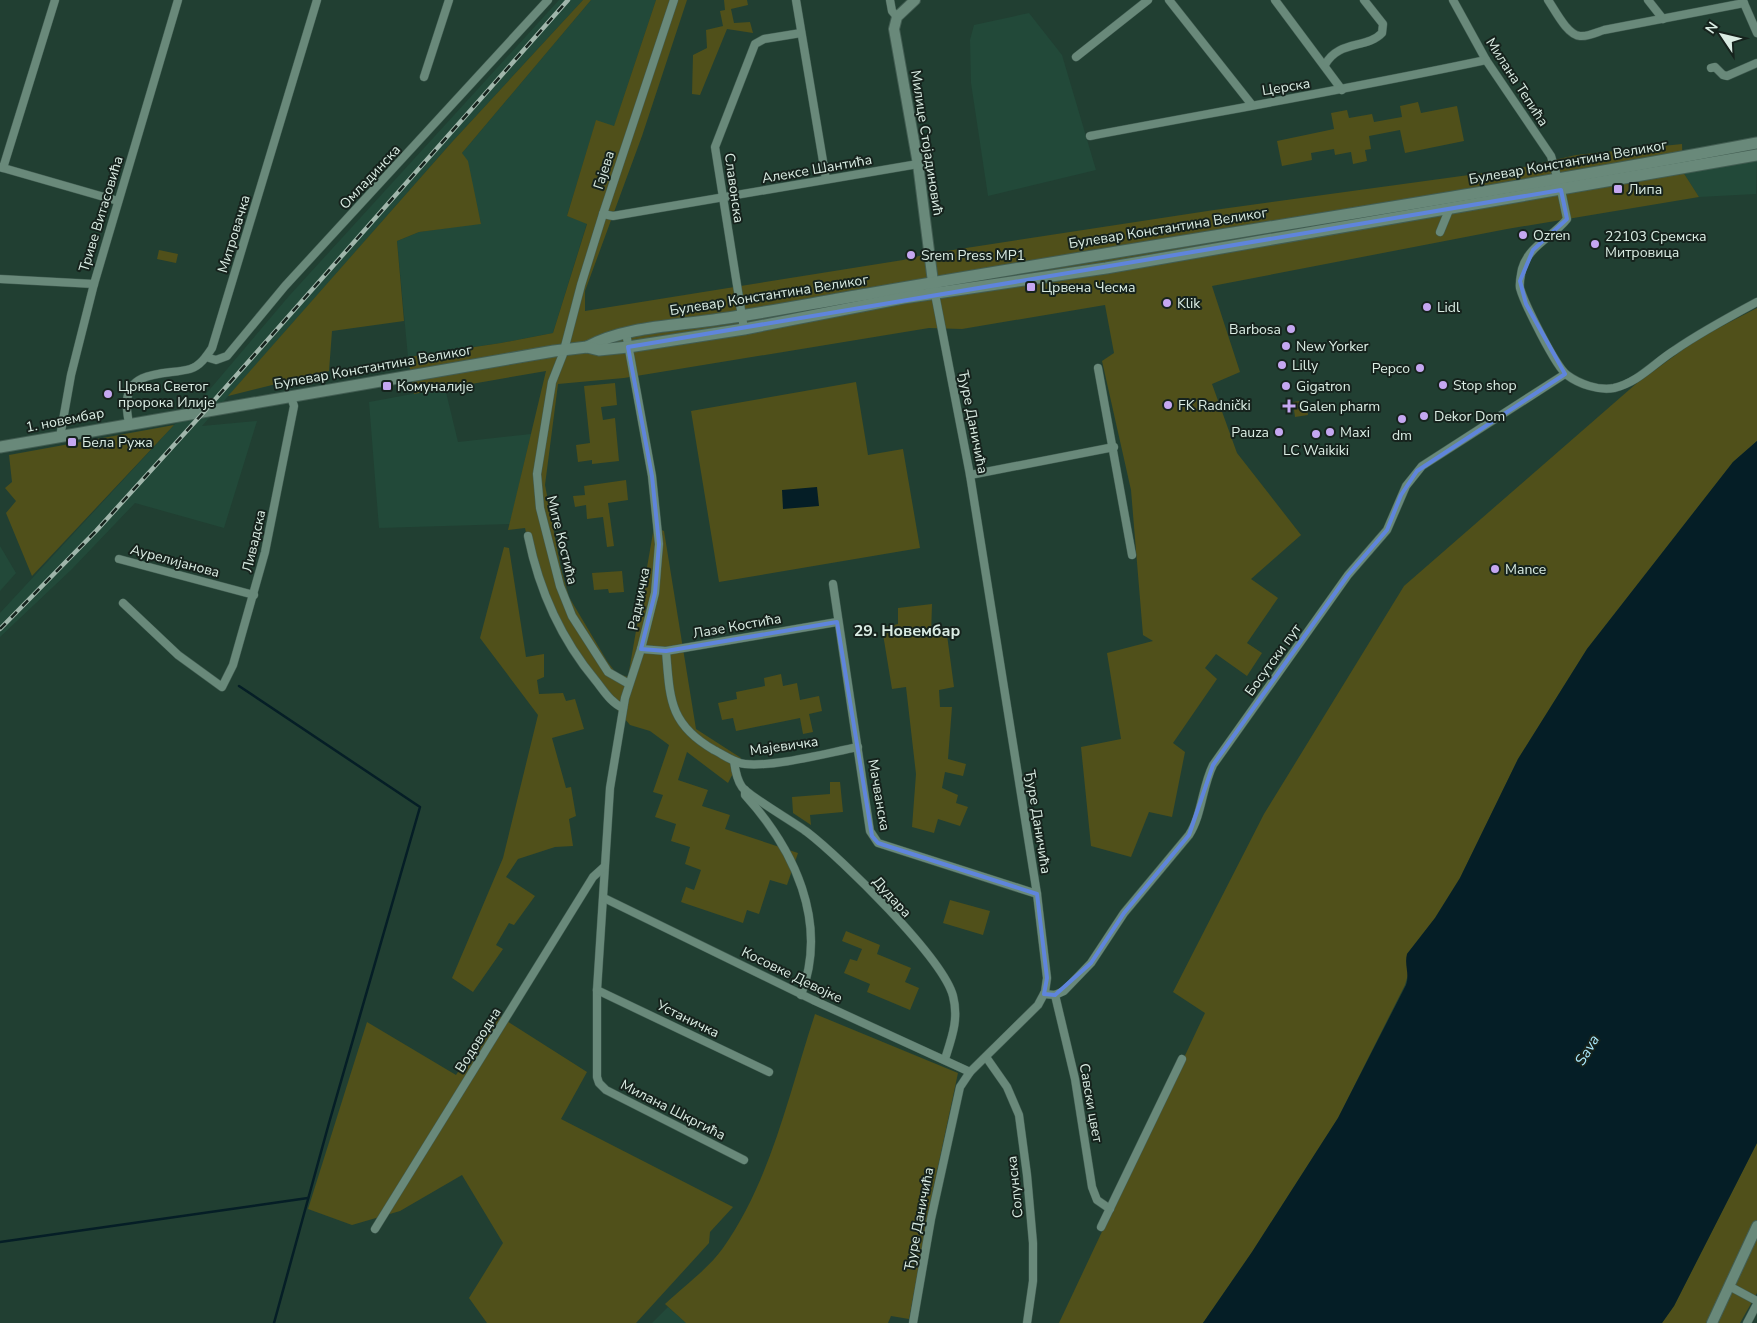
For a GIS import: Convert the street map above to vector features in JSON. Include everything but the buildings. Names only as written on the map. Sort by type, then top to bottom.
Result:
[{"type":"main road","name":"Булевар Константина Великог","points":[[195,414],[564,350],[587,348],[599,350],[628,347],[744,329],[934,288],[1757,143]]},
{"type":"main road","name":"Булевар Константина Великог","points":[[587,348],[600,340],[626,333],[934,288],[1106,268],[1449,210],[1757,155]]},
{"type":"main road","name":"1. новембар","points":[[0,447],[195,414]]},
{"type":"street","points":[[55,0],[2,167],[118,201]]},
{"type":"street","name":"Триве Витасовића","points":[[60,437],[70,376],[94,284],[178,0]]},
{"type":"street","name":"Митровачка","points":[[206,358],[219,330],[317,0]]},
{"type":"street","points":[[424,76],[449,0]]},
{"type":"street","name":"Омладинска","points":[[206,358],[216,360],[227,356],[285,286],[548,0]]},
{"type":"street","name":"Гајева","points":[[564,350],[603,214],[674,0]]},
{"type":"street","points":[[796,0],[826,179]]},
{"type":"street","name":"Милице Стојадиновић","points":[[890,0],[892,11],[897,17],[894,29],[918,164],[934,288]]},
{"type":"street","points":[[897,17],[915,0]]},
{"type":"street","points":[[1076,58],[1148,0]]},
{"type":"street","points":[[1170,0],[1250,99],[1252,105]]},
{"type":"street","points":[[1275,0],[1326,65],[1342,90]]},
{"type":"street","points":[[1326,65],[1328,60],[1342,48],[1376,37],[1382,33],[1382,24],[1364,0]]},
{"type":"street","name":"Милана Тепића","points":[[1453,0],[1486,60],[1551,156],[1567,219],[1533,250],[1524,264],[1520,281],[1526,304],[1550,351],[1566,374]]},
{"type":"street","points":[[1548,0],[1574,34],[1583,37],[1604,30],[1743,2],[1757,33]]},
{"type":"street","points":[[1648,0],[1663,19]]},
{"type":"street","name":"Славонска","points":[[744,329],[715,147],[753,47],[764,39],[801,33]]},
{"type":"street","name":"Церска","points":[[1090,136],[1342,90],[1486,60]]},
{"type":"street","points":[[1712,68],[1715,67],[1723,75],[1727,76],[1757,62]]},
{"type":"street","name":"Алексе Шантића","points":[[603,214],[613,216],[918,164]]},
{"type":"street","points":[[1440,232],[1449,210]]},
{"type":"street","points":[[0,279],[94,284]]},
{"type":"street","name":"Ђуре Даничића","points":[[913,1323],[931,1219],[949,1129],[960,1087],[970,1072],[1030,1013],[1044,994],[1047,978],[1037,894],[970,475],[934,288]]},
{"type":"street","points":[[1566,374],[1596,388],[1624,385],[1641,376],[1706,328],[1757,302]]},
{"type":"street","name":"Радничка","points":[[604,867],[610,788],[623,708],[641,649],[655,593],[659,544],[652,476],[626,333]]},
{"type":"street","name":"Мите Костића","points":[[564,350],[552,382],[546,411],[537,474],[537,494],[560,586],[572,616],[608,672],[618,680],[630,684]]},
{"type":"street","points":[[129,424],[126,400],[133,386],[149,375],[191,368],[206,358]]},
{"type":"street","points":[[1098,368],[1114,447],[1132,555]]},
{"type":"street","name":"Босутски пут","points":[[1055,995],[1076,979],[1091,963],[1124,913],[1189,835],[1196,821],[1205,783],[1213,765],[1348,575],[1387,530],[1410,479],[1422,466],[1566,374]]},
{"type":"street","name":"Ливадска","points":[[123,603],[178,655],[222,687],[233,665],[265,552],[294,406],[291,396]]},
{"type":"street","points":[[970,475],[1114,447]]},
{"type":"street","points":[[528,536],[538,576],[555,622],[593,678],[615,703],[623,708]]},
{"type":"street","name":"Аурелијанова","points":[[119,559],[254,594]]},
{"type":"street","name":"Мачванска","points":[[833,584],[837,622],[870,831],[876,842],[1037,894]]},
{"type":"street","name":"Лазе Костића","points":[[641,649],[666,651],[837,622]]},
{"type":"street","name":"Мајевичка","points":[[666,651],[671,694],[676,715],[681,724],[702,743],[734,761],[744,764],[762,764],[858,747]]},
{"type":"street","points":[[734,761],[740,784],[745,790],[745,796],[771,824],[789,854],[804,893],[809,916],[811,956],[807,979],[801,995]]},
{"type":"street","name":"Дудара","points":[[745,790],[794,822],[842,861],[928,955],[948,984],[956,1008],[956,1021],[946,1059]]},
{"type":"street","points":[[597,990],[604,898],[604,867]]},
{"type":"street","name":"Водоводна","points":[[375,1229],[588,885],[596,873],[604,867]]},
{"type":"street","name":"Косовке Девојке","points":[[604,898],[801,995],[946,1059],[970,1072]]},
{"type":"street","name":"Устаничка","points":[[597,990],[768,1072]]},
{"type":"street","name":"Милана Шкргића","points":[[597,990],[597,1076],[599,1083],[606,1090],[744,1160]]},
{"type":"street","points":[[1044,994],[1055,995]]},
{"type":"street","name":"Савски цвет","points":[[1055,995],[1075,1079],[1092,1187],[1097,1200],[1110,1209]]},
{"type":"street","name":"Солунска","points":[[986,1057],[1007,1087],[1019,1115],[1033,1243],[1033,1281],[1027,1323]]},
{"type":"street","points":[[1101,1227],[1182,1059]]},
{"type":"street","points":[[1712,1323],[1757,1226]]},
{"type":"street","points":[[1729,1286],[1757,1303],[1747,1323]]},
{"type":"highlighted area","points":[[1561,190],[1567,219],[1533,250],[1520,281],[1526,304],[1565,374],[1417,471],[1401,495],[1387,530],[1348,575],[1213,765],[1189,835],[1124,913],[1091,963],[1055,995],[1044,994],[1047,978],[1037,894],[878,843],[872,836],[837,622],[666,651],[641,649],[655,593],[659,544],[652,476],[628,347]]},
{"type":"shaded area","points":[[559,0],[583,0],[452,142],[202,426],[257,421],[224,528],[135,503],[72,569],[0,637],[0,613],[174,425],[194,408],[289,296]]},
{"type":"shaded area","points":[[583,0],[591,0],[462,153],[468,161],[481,224],[419,232],[397,241],[404,321],[332,331],[329,371],[228,396],[452,142]]},
{"type":"shaded area","points":[[591,0],[656,0],[614,127],[596,121],[567,216],[587,223],[553,333],[408,357],[397,241],[419,232],[481,223],[462,153]]},
{"type":"shaded area","points":[[656,0],[687,0],[642,136],[585,291],[585,311],[903,260],[927,254],[1214,210],[1520,168],[1576,155],[1682,144],[1683,172],[1699,197],[1507,229],[1212,286],[1240,372],[1212,384],[1237,453],[1301,535],[1251,579],[1278,598],[1247,643],[1262,653],[1247,676],[1216,654],[1205,668],[1217,679],[1173,743],[1185,752],[1172,817],[1149,812],[1131,857],[1091,846],[1081,747],[1121,739],[1107,653],[1153,641],[1143,635],[1131,490],[1102,361],[1114,353],[1105,305],[962,329],[929,328],[624,378],[558,384],[545,485],[561,569],[569,597],[607,661],[616,673],[628,677],[654,527],[664,531],[696,729],[741,758],[728,783],[687,752],[678,780],[708,790],[702,806],[730,815],[725,829],[798,853],[787,885],[770,880],[759,914],[747,910],[743,923],[681,902],[686,887],[694,890],[701,870],[685,864],[690,847],[671,841],[676,824],[655,817],[663,795],[653,792],[669,745],[650,731],[630,725],[587,674],[533,565],[525,528],[508,530],[546,371],[414,394],[408,357],[553,333],[587,224],[567,216],[596,120],[614,126]]},
{"type":"shaded area","points":[[724,0],[747,0],[748,5],[731,9],[734,23],[750,22],[753,33],[727,29],[700,95],[692,94],[693,55],[707,48],[706,30],[723,26],[720,11],[725,10]]},
{"type":"shaded area","points":[[1029,13],[1062,55],[1096,170],[988,196],[971,83],[970,40],[974,25]]},
{"type":"shaded area","points":[[1418,102],[1421,113],[1457,106],[1464,141],[1405,153],[1400,130],[1369,136],[1371,149],[1365,150],[1367,161],[1353,164],[1351,152],[1335,155],[1334,149],[1311,153],[1312,160],[1282,166],[1277,141],[1334,129],[1331,113],[1347,110],[1349,118],[1372,114],[1374,122],[1402,117],[1400,106]]},
{"type":"shaded area","points":[[1757,160],[1756,194],[1699,197],[1683,172]]},
{"type":"shaded area","points":[[159,250],[178,254],[176,263],[157,259]]},
{"type":"shaded area","points":[[1757,308],[1757,441],[1733,462],[1587,649],[1518,759],[1460,878],[1435,918],[1407,954],[1409,971],[1405,985],[1338,1118],[1252,1252],[1203,1323],[1059,1323],[1205,1013],[1173,992],[1264,814],[1404,586],[1637,383],[1699,338]]},
{"type":"shaded area","points":[[856,382],[868,455],[903,449],[920,548],[719,582],[691,411]]},
{"type":"shaded area","points":[[615,383],[617,405],[601,407],[603,420],[615,418],[619,461],[592,464],[592,460],[578,462],[576,445],[590,443],[584,386]]},
{"type":"shaded area","points":[[445,388],[458,442],[531,434],[510,524],[379,528],[369,402]]},
{"type":"shaded area","points":[[1306,400],[1308,415],[1295,417],[1293,402]]},
{"type":"shaded area","points":[[174,425],[32,576],[6,513],[16,501],[5,488],[12,482],[9,455]]},
{"type":"shaded area","points":[[626,480],[628,500],[608,503],[614,546],[607,547],[603,517],[587,519],[586,505],[575,507],[573,496],[585,495],[584,486]]},
{"type":"shaded area","points":[[0,546],[16,573],[0,591]]},
{"type":"shaded area","points":[[504,547],[509,548],[526,657],[544,654],[544,677],[537,680],[539,694],[563,693],[566,701],[575,699],[584,729],[552,738],[566,788],[571,787],[576,816],[569,819],[573,846],[555,847],[518,859],[506,877],[535,896],[514,925],[509,923],[496,945],[503,949],[473,992],[452,978],[503,858],[538,715],[480,638]]},
{"type":"shaded area","points":[[622,571],[624,592],[609,593],[608,589],[594,590],[592,573]]},
{"type":"shaded area","points":[[932,604],[931,636],[947,635],[954,687],[939,690],[940,707],[952,707],[948,759],[966,764],[963,776],[945,772],[942,788],[958,795],[956,803],[968,807],[960,826],[938,819],[934,833],[912,827],[916,774],[906,687],[892,689],[882,628],[898,624],[898,608]]},
{"type":"shaded area","points":[[781,674],[783,686],[797,683],[800,700],[819,696],[822,711],[809,714],[813,732],[803,734],[800,718],[736,731],[733,718],[722,720],[718,703],[737,699],[736,692],[765,686],[764,678]]},
{"type":"shaded area","points":[[830,782],[840,782],[843,812],[810,815],[811,825],[793,813],[792,797],[830,794]]},
{"type":"shaded area","points":[[950,900],[990,911],[983,935],[943,923]]},
{"type":"shaded area","points":[[846,931],[880,945],[877,954],[911,968],[905,982],[919,988],[910,1010],[867,992],[870,984],[844,973],[850,959],[857,961],[862,949],[842,941]]},
{"type":"shaded area","points":[[496,1014],[587,1072],[561,1119],[733,1207],[710,1232],[709,1243],[636,1323],[487,1323],[469,1298],[503,1243],[462,1175],[400,1211],[352,1225],[308,1209],[367,1022],[456,1075]]},
{"type":"shaded area","points":[[815,1014],[958,1073],[933,1190],[909,1319],[891,1316],[888,1323],[686,1323],[665,1304],[717,1255],[740,1222],[754,1194],[777,1135]]},
{"type":"shaded area","points":[[1757,1143],[1757,1293],[1740,1323],[1662,1323],[1674,1306]]},
{"type":"shaded area","points":[[668,1307],[686,1323],[652,1323]]},
{"type":"water","name":"Sava","points":[[1757,441],[1757,1143],[1674,1306],[1662,1323],[1203,1323],[1252,1252],[1338,1118],[1406,985],[1407,954],[1435,918],[1460,878],[1518,759],[1587,649],[1733,462]]},
{"type":"water","points":[[817,487],[819,506],[783,509],[782,490]]},
{"type":"waterway","points":[[239,686],[420,807],[329,1123],[274,1323]]},
{"type":"waterway","points":[[0,1242],[308,1198]]},
{"type":"railway","points":[[0,629],[96,531],[203,413],[568,0]]},
{"type":"place","name":"Липа","points":[[1618,189]]},
{"type":"place","name":"Ozren","points":[[1523,235]]},
{"type":"place","name":"22103 Сремска Митровица","points":[[1595,244]]},
{"type":"place","name":"Srem Press MP1","points":[[911,255]]},
{"type":"place","name":"Црвена Чесма","points":[[1031,287]]},
{"type":"place","name":"Klik","points":[[1167,303]]},
{"type":"place","name":"Lidl","points":[[1427,307]]},
{"type":"place","name":"Barbosa","points":[[1291,329]]},
{"type":"place","name":"New Yorker","points":[[1286,346]]},
{"type":"place","name":"Lilly","points":[[1282,365]]},
{"type":"place","name":"Pepco","points":[[1420,368]]},
{"type":"place","name":"Stop shop","points":[[1443,385]]},
{"type":"place","name":"Комуналије","points":[[387,386]]},
{"type":"place","name":"Gigatron","points":[[1286,386]]},
{"type":"place","name":"Црква Светог пророка Илије","points":[[108,394]]},
{"type":"place","name":"FK Radnički","points":[[1168,405]]},
{"type":"place","name":"Galen pharm","points":[[1289,406]]},
{"type":"place","name":"Dekor Dom","points":[[1424,416]]},
{"type":"place","name":"dm","points":[[1402,419]]},
{"type":"place","name":"Pauza","points":[[1279,432]]},
{"type":"place","name":"Maxi","points":[[1330,432]]},
{"type":"place","name":"LC Waikiki","points":[[1316,434]]},
{"type":"place","name":"Бела Ружа","points":[[72,442]]},
{"type":"place","name":"Mance","points":[[1495,569]]},
{"type":"district","name":"29. Новембар","points":[[907,631]]}]
